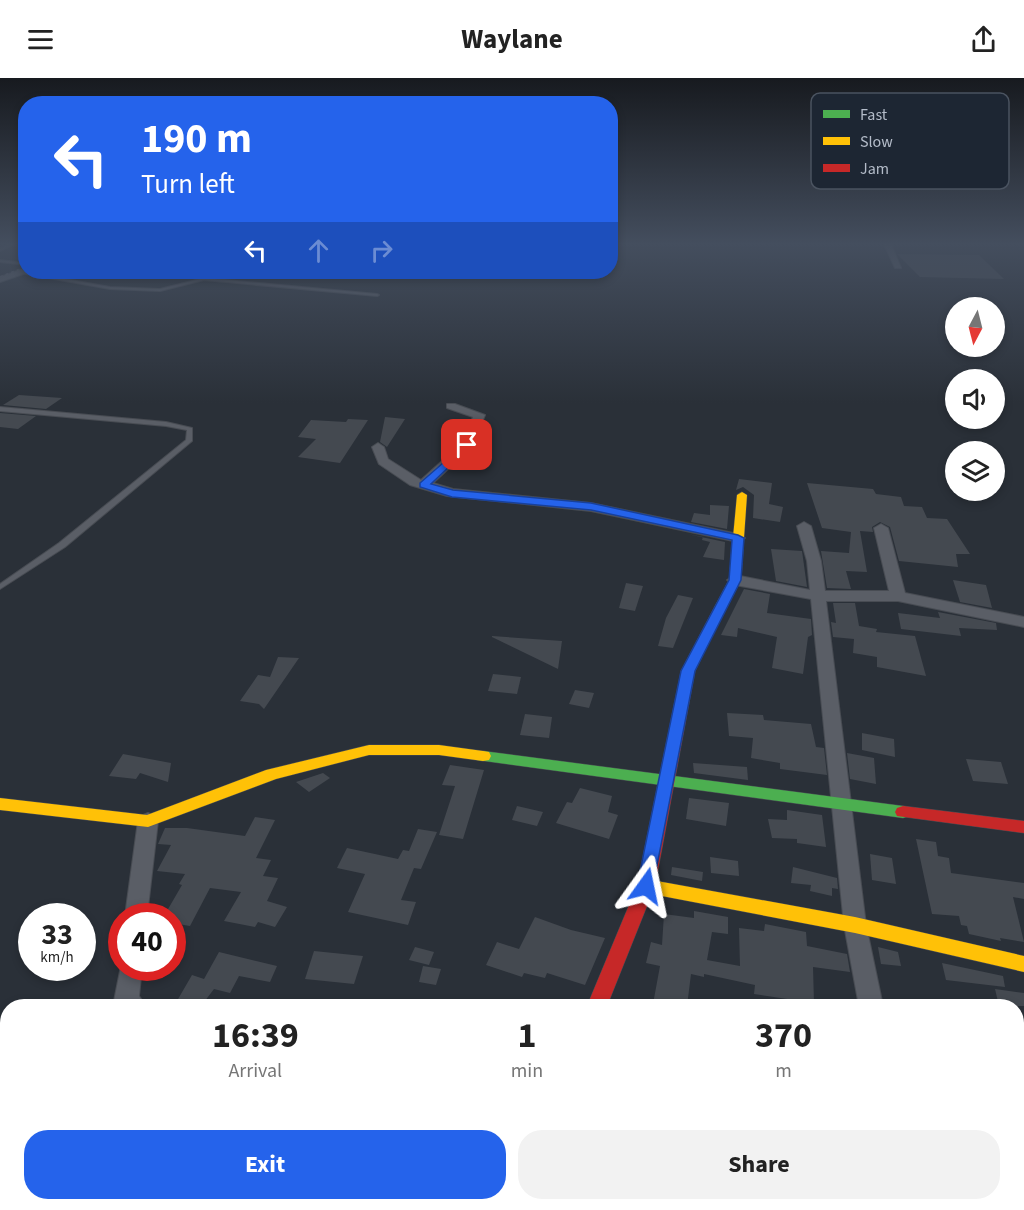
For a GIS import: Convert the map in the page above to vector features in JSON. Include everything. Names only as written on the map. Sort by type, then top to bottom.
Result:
[{"type":"street","points":[[423,485],[467,445],[479,416],[451,406]]},
{"type":"street","points":[[378,447],[383,461],[415,483],[452,493],[591,507],[738,538]]},
{"type":"street","points":[[600,999],[646,886],[668,783],[688,671],[735,580],[741,495]]},
{"type":"street","points":[[804,526],[814,561],[855,926],[870,999]]},
{"type":"street","points":[[881,528],[898,596]]},
{"type":"street","points":[[735,580],[818,596],[898,596],[1024,622]]},
{"type":"street","points":[[0,804],[148,821],[272,774],[369,750],[439,750],[668,783],[841,802],[1024,826]]},
{"type":"street","points":[[138,903],[148,821]]},
{"type":"street","points":[[646,886],[855,926],[1024,964]]},
{"type":"street","points":[[128,999],[129,981]]},
{"type":"lane","points":[[0,409],[166,424],[190,429],[189,441],[62,545],[0,587]]},
{"type":"building","points":[[19,395],[62,398],[46,409],[3,405]]},
{"type":"building","points":[[0,413],[36,416],[18,429],[0,427]]},
{"type":"building","points":[[385,417],[405,419],[387,447],[380,442]]},
{"type":"building","points":[[348,419],[368,420],[340,463],[298,457],[316,439],[298,437],[311,420],[346,422]]},
{"type":"building","points":[[739,479],[772,483],[769,504],[783,507],[780,522],[753,518],[754,495],[743,487],[736,490]]},
{"type":"building","points":[[807,483],[873,489],[876,494],[901,497],[904,506],[922,507],[927,518],[947,519],[970,554],[956,554],[958,567],[899,561],[890,527],[880,522],[872,527],[873,532],[860,531],[867,572],[846,571],[851,589],[827,588],[821,551],[849,553],[851,532],[822,528]]},
{"type":"building","points":[[710,505],[729,506],[727,529],[691,522],[694,513],[710,515]]},
{"type":"building","points":[[703,537],[725,542],[724,560],[703,557],[710,542],[702,540]]},
{"type":"building","points":[[771,549],[802,551],[807,587],[776,581]]},
{"type":"building","points":[[953,580],[986,585],[992,608],[960,602]]},
{"type":"building","points":[[626,583],[643,586],[635,611],[619,608]]},
{"type":"building","points":[[744,589],[770,594],[767,613],[811,619],[812,635],[808,637],[803,674],[772,668],[777,637],[738,628],[737,637],[721,635]]},
{"type":"building","points":[[678,595],[693,598],[673,648],[658,646],[666,618]]},
{"type":"building","points":[[833,603],[855,603],[859,626],[877,629],[876,632],[915,636],[926,676],[877,667],[877,657],[853,653],[854,639],[833,637],[831,622],[836,623]]},
{"type":"building","points":[[938,612],[996,623],[997,630],[959,628],[961,636],[901,629],[898,613],[940,618]]},
{"type":"building","points":[[492,637],[562,641],[558,669]]},
{"type":"building","points":[[278,657],[299,658],[264,709],[259,704],[240,701],[258,675],[270,677]]},
{"type":"building","points":[[493,674],[521,677],[517,694],[488,691]]},
{"type":"building","points":[[575,690],[594,693],[589,708],[569,704]]},
{"type":"building","points":[[727,713],[763,715],[764,720],[811,724],[816,747],[824,748],[827,775],[780,769],[780,763],[751,758],[753,738],[729,736]]},
{"type":"building","points":[[525,714],[552,717],[549,738],[520,735]]},
{"type":"building","points":[[862,733],[894,739],[895,757],[862,750]]},
{"type":"building","points":[[847,753],[874,758],[876,784],[850,779]]},
{"type":"building","points":[[123,754],[171,763],[168,782],[140,773],[136,779],[109,776]]},
{"type":"building","points":[[966,759],[1001,762],[1008,784],[973,781]]},
{"type":"building","points":[[693,763],[747,767],[748,780],[694,773]]},
{"type":"building","points":[[450,765],[484,770],[463,839],[439,835],[455,786],[442,785]]},
{"type":"building","points":[[323,773],[330,778],[309,792],[296,782]]},
{"type":"building","points":[[580,788],[612,796],[608,812],[618,815],[609,839],[556,823],[567,802],[572,803]]},
{"type":"building","points":[[689,798],[729,803],[726,826],[686,819]]},
{"type":"building","points":[[517,806],[543,812],[537,826],[512,820]]},
{"type":"building","points":[[787,810],[822,815],[826,847],[797,843],[797,839],[772,838],[768,819],[787,820]]},
{"type":"building","points":[[255,817],[275,820],[256,858],[271,860],[263,876],[278,878],[267,901],[287,907],[275,927],[258,922],[255,927],[224,921],[241,892],[210,888],[190,926],[186,925],[186,903],[172,903],[182,885],[179,884],[185,874],[157,871],[171,845],[158,844],[165,828],[187,828],[245,836]]},
{"type":"building","points":[[418,829],[437,832],[421,869],[414,868],[401,900],[416,902],[408,925],[348,912],[365,874],[337,868],[347,848],[398,859],[403,850],[409,851]]},
{"type":"building","points":[[916,839],[936,842],[938,856],[949,858],[951,873],[1024,883],[1024,899],[1013,897],[1024,942],[1000,938],[1001,941],[969,934],[967,926],[961,925],[959,916],[932,914]]},
{"type":"building","points":[[870,854],[892,858],[896,884],[872,880]]},
{"type":"building","points":[[710,857],[738,861],[739,876],[711,873]]},
{"type":"building","points":[[672,867],[703,872],[702,881],[671,875]]},
{"type":"building","points":[[793,867],[837,878],[838,889],[832,888],[832,896],[810,891],[811,885],[791,883]]},
{"type":"building","points":[[694,911],[728,917],[728,934],[712,932],[707,960],[740,966],[739,928],[764,931],[765,924],[806,932],[807,946],[847,954],[850,972],[813,967],[814,999],[787,999],[754,994],[755,985],[704,974],[704,977],[691,974],[688,999],[654,999],[660,966],[646,963],[651,942],[662,945],[664,914],[694,918]]},
{"type":"building","points":[[535,917],[571,930],[605,938],[585,985],[547,973],[545,978],[524,973],[522,977],[486,965],[497,942],[519,949]]},
{"type":"building","points":[[415,947],[434,952],[429,965],[409,960]]},
{"type":"building","points":[[878,947],[898,952],[901,966],[881,964]]},
{"type":"building","points":[[314,951],[363,956],[354,984],[305,979]]},
{"type":"building","points":[[219,952],[277,966],[270,982],[239,976],[230,993],[214,989],[206,999],[178,999],[192,975],[204,979]]},
{"type":"building","points":[[942,963],[1003,976],[1005,987],[946,980]]},
{"type":"building","points":[[423,966],[441,969],[436,985],[419,982]]},
{"type":"building","points":[[995,989],[1024,993],[1024,999],[997,999]]},
{"type":"traffic: fast","points":[[483,756],[903,812]]},
{"type":"traffic: slow","points":[[720,608],[735,580],[742,495]]},
{"type":"traffic: slow","points":[[0,804],[148,821],[272,774],[369,750],[439,750],[483,756]]},
{"type":"traffic: slow","points":[[646,886],[855,925],[1024,964]]},
{"type":"traffic: jam","points":[[600,999],[646,886],[688,671],[720,608]]},
{"type":"traffic: jam","points":[[903,812],[1024,827]]},
{"type":"route","points":[[467,445],[423,485],[452,493],[591,507],[738,538],[735,580],[688,671],[668,783],[646,886]]}]
